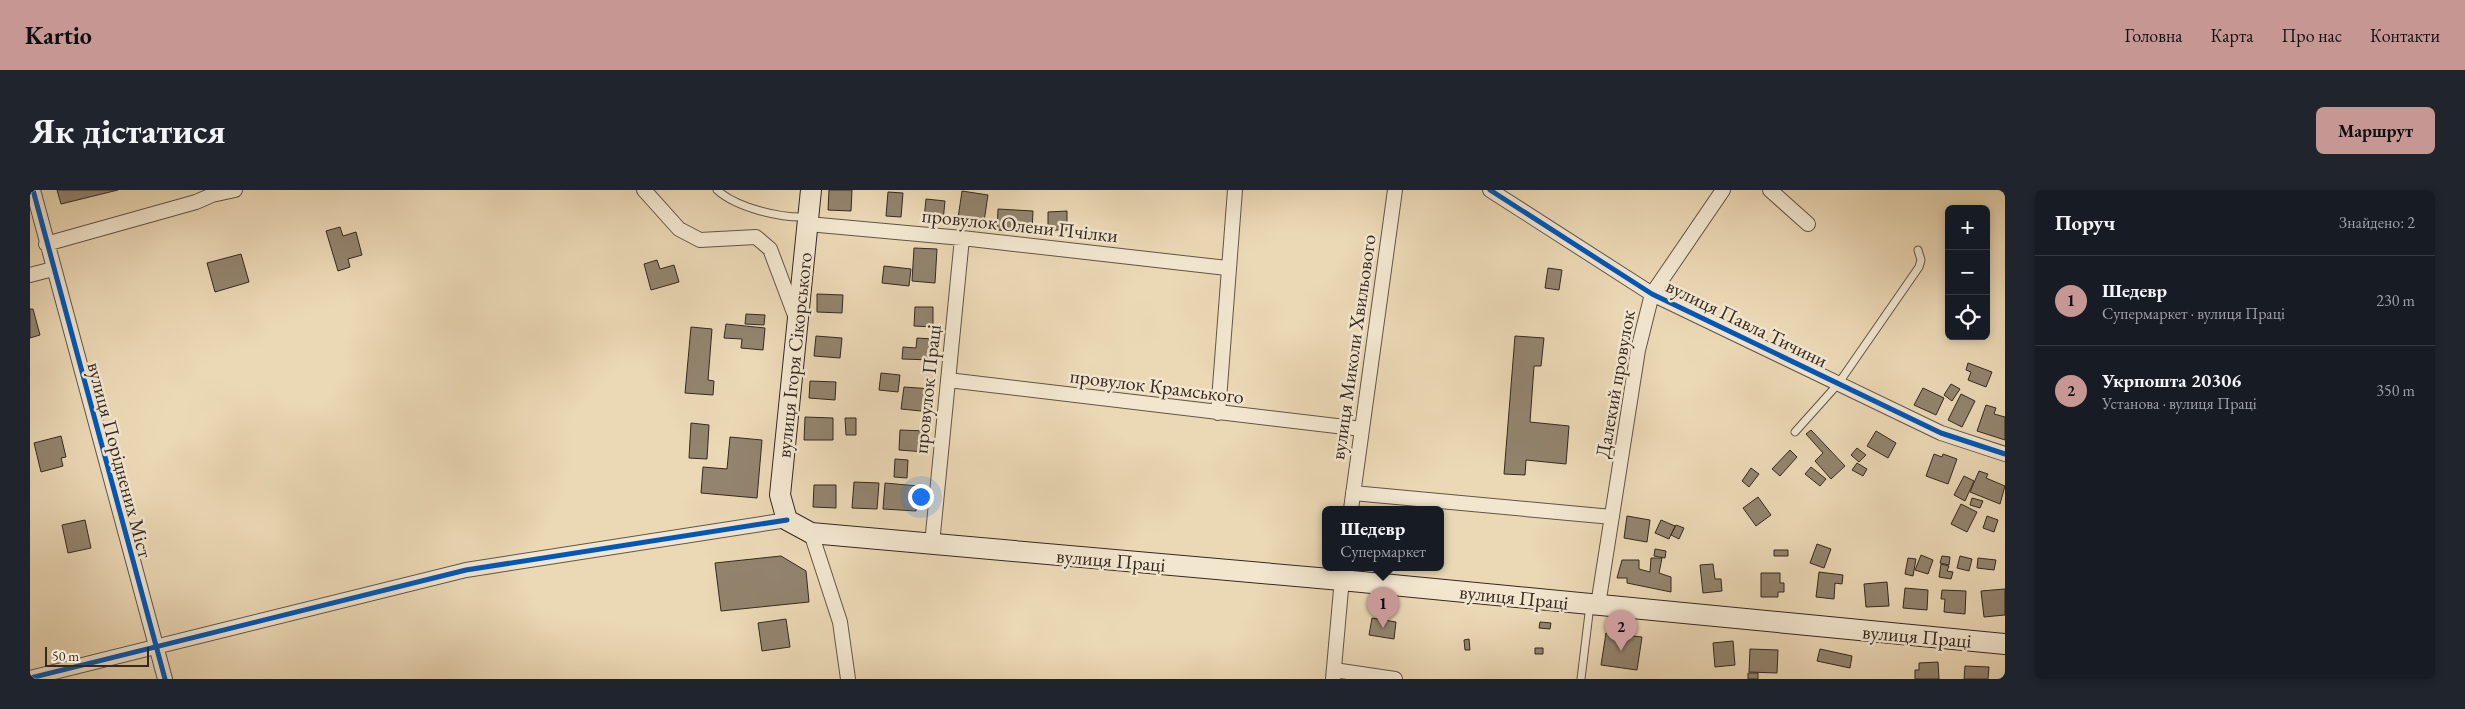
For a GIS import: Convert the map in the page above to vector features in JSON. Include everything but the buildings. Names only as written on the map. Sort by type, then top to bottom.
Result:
[{"type":"main road","name":"вулиця Ігоря Сікорського","points":[[787,520],[780,495],[811,190]]},
{"type":"main road","name":"вулиця Праці","points":[[787,520],[811,532],[932,544],[1342,573],[1594,605],[2005,644]]},
{"type":"street","name":"вулиця Поріднених Міст","points":[[33,190],[52,269],[165,679]]},
{"type":"street","points":[[46,244],[196,202],[211,192],[235,190]]},
{"type":"street","points":[[644,190],[679,229],[700,240],[756,237],[770,249],[797,321]]},
{"type":"street","points":[[1218,413],[1234,190]]},
{"type":"street","name":"вулиця Миколи Хвильового","points":[[1351,506],[1395,190]]},
{"type":"street","name":"вулиця Павла Тичини","points":[[1490,190],[1652,294],[1941,433],[2005,454]]},
{"type":"street","name":"Далекий провулок","points":[[1594,605],[1612,517],[1638,350],[1652,294],[1723,190]]},
{"type":"street","points":[[1770,190],[1808,224]]},
{"type":"street","name":"провулок Олени Пчілки","points":[[808,220],[1228,268]]},
{"type":"street","name":"провулок Праці","points":[[932,544],[962,238]]},
{"type":"street","points":[[30,275],[52,269]]},
{"type":"street","name":"провулок Крамського","points":[[948,380],[1362,429]]},
{"type":"street","points":[[1353,493],[1612,517]]},
{"type":"street","points":[[30,678],[466,570],[787,520]]},
{"type":"street","points":[[811,532],[840,622],[848,679]]},
{"type":"street","points":[[1342,573],[1334,674],[1395,679]]},
{"type":"lane","points":[[717,190],[732,200],[780,216],[808,220]]},
{"type":"lane","points":[[1795,432],[1838,384],[1919,267],[1921,260],[1918,250]]},
{"type":"lane","points":[[1581,679],[1594,605]]},
{"type":"cycle path","points":[[33,190],[165,679]]},
{"type":"cycle path","points":[[1490,190],[1652,294],[1941,433],[2005,454]]},
{"type":"cycle path","points":[[30,678],[466,570],[787,520]]},
{"type":"place","name":"Шедевр","points":[[1383,628]]},
{"type":"place","name":"Укрпошта 20306","points":[[1621,651]]}]
